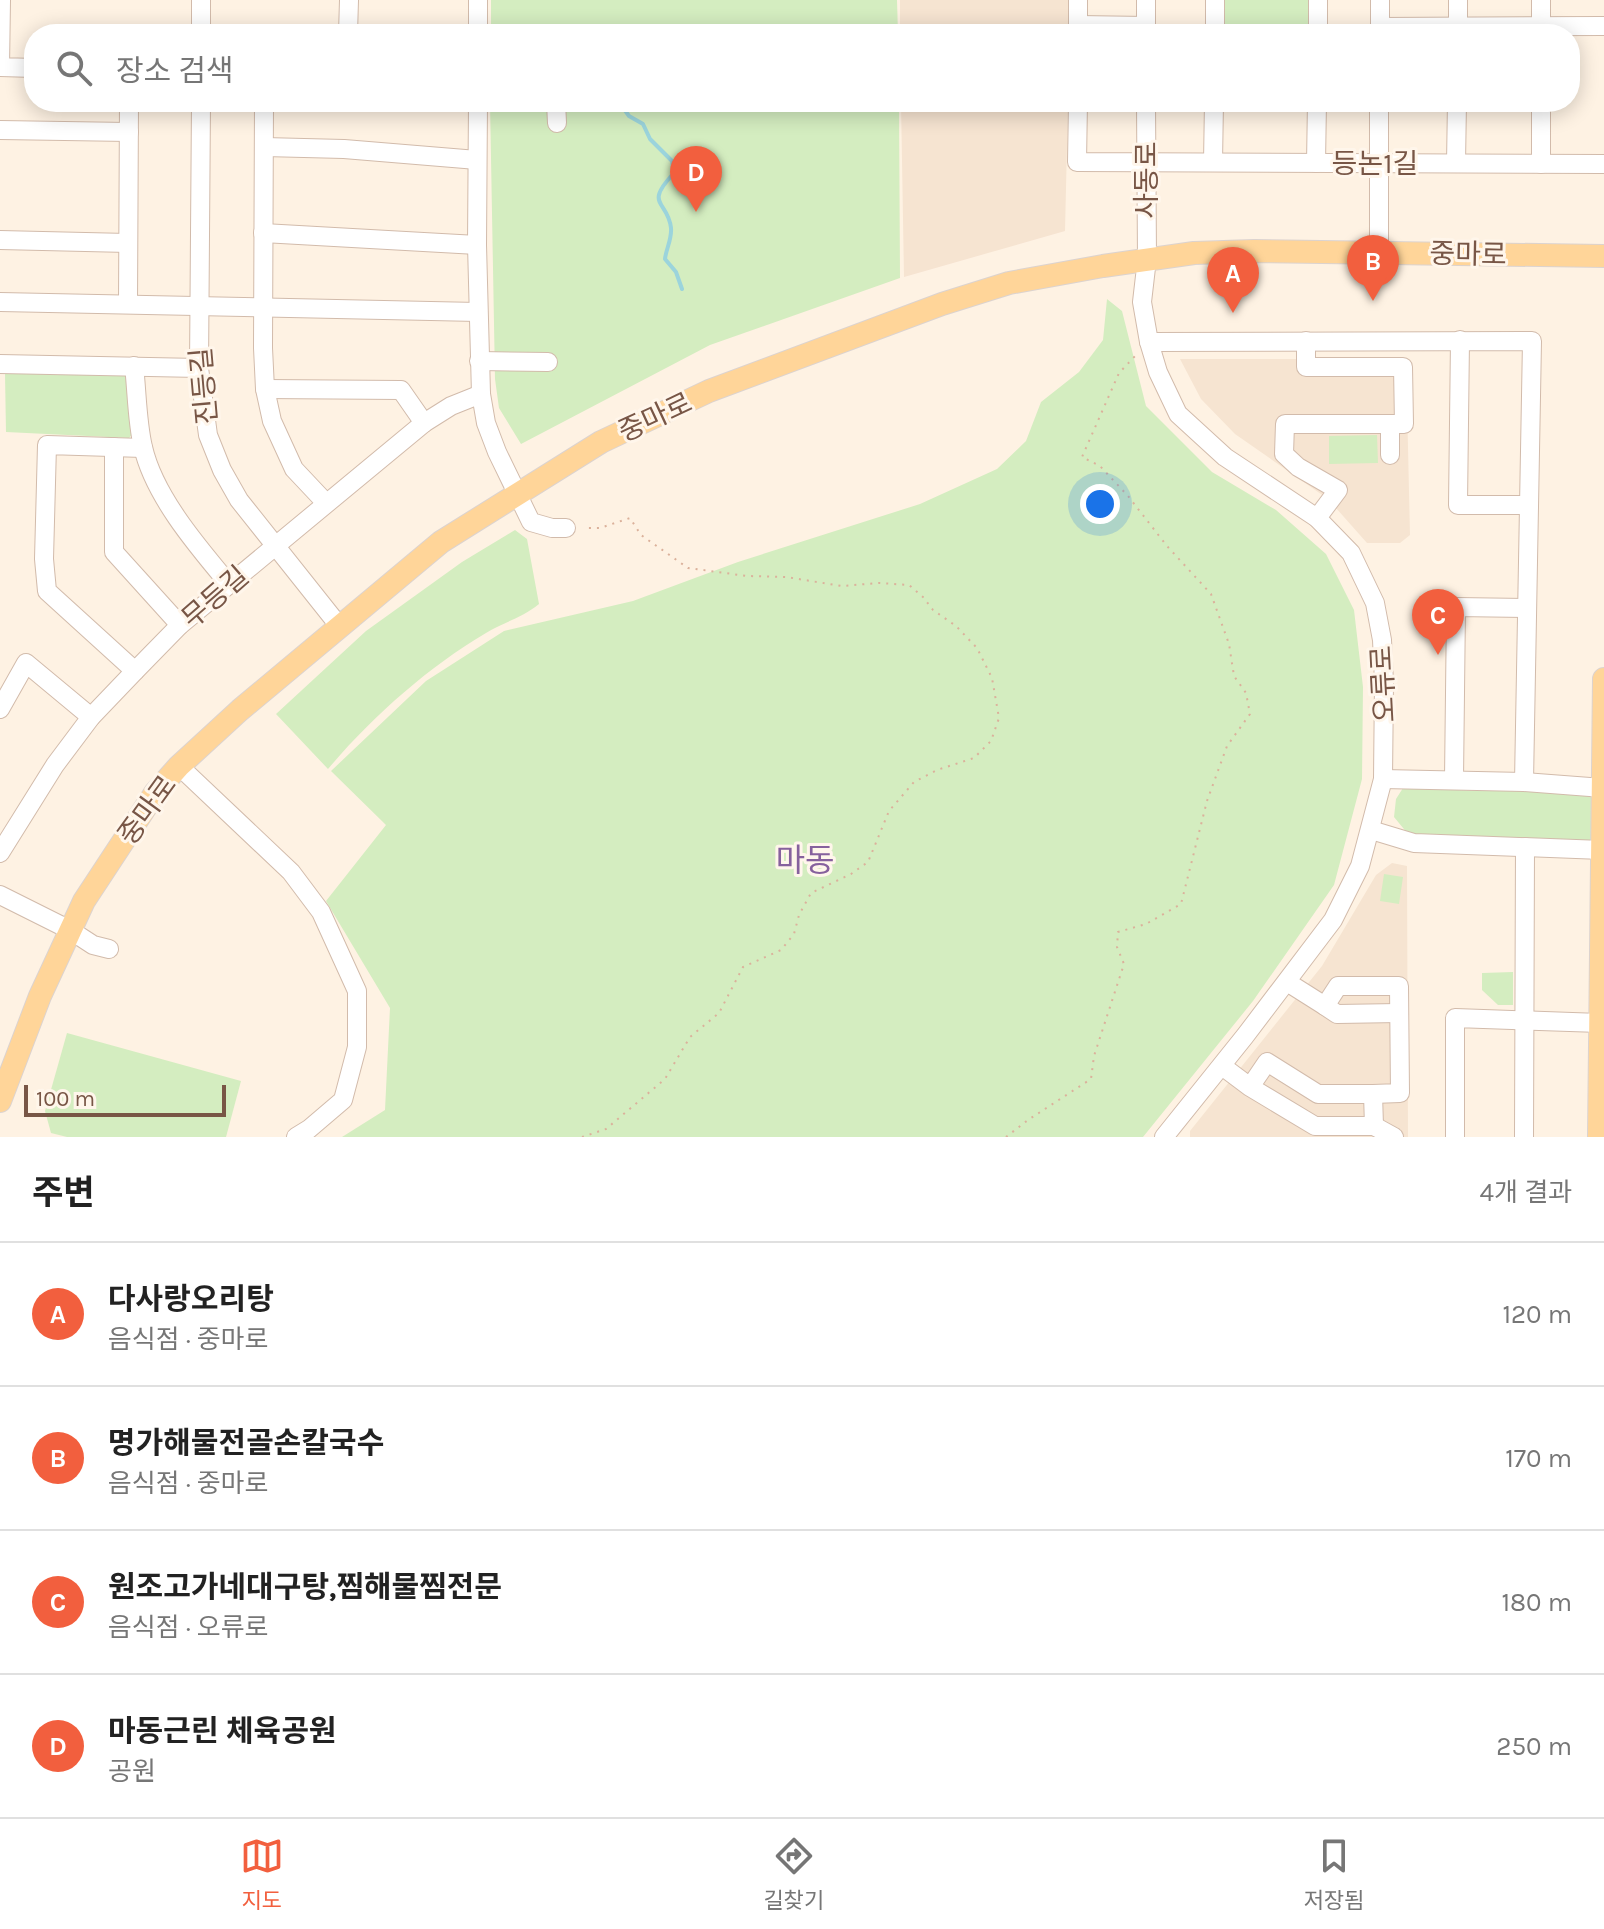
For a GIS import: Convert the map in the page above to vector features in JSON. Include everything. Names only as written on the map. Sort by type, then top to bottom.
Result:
[{"type":"main road","name":"중마로","points":[[0,1101],[40,996],[84,901],[155,793],[179,766],[240,710],[441,542],[601,442],[709,391],[870,330],[1009,283],[1194,253],[1254,251],[1604,256]]},
{"type":"main road","points":[[1599,1137],[1604,679]]},
{"type":"street","points":[[1,0],[0,67],[24,68]]},
{"type":"street","points":[[201,0],[201,24]]},
{"type":"street","points":[[348,24],[349,0]]},
{"type":"street","points":[[478,0],[478,24]]},
{"type":"street","points":[[1078,0],[1078,24]]},
{"type":"street","points":[[1146,0],[1146,24]]},
{"type":"street","points":[[1215,0],[1215,24]]},
{"type":"street","points":[[1318,0],[1318,24]]},
{"type":"street","points":[[1380,0],[1380,24]]},
{"type":"street","points":[[1458,0],[1458,24]]},
{"type":"street","points":[[1541,0],[1541,24]]},
{"type":"street","points":[[1580,28],[1604,26]]},
{"type":"street","points":[[128,304],[129,112]]},
{"type":"street","name":"진등길","points":[[201,112],[199,368],[208,435],[222,470],[239,500],[340,627]]},
{"type":"street","points":[[264,112],[265,389],[272,421],[294,469],[326,503]]},
{"type":"street","points":[[478,112],[479,361],[486,423],[531,522],[566,528]]},
{"type":"street","points":[[556,112],[557,123]]},
{"type":"street","name":"등논1길","points":[[1078,112],[1077,162],[1604,164]]},
{"type":"street","name":"사동로","points":[[1146,112],[1147,259]]},
{"type":"street","points":[[1213,162],[1214,112]]},
{"type":"street","points":[[1316,163],[1317,112]]},
{"type":"street","points":[[1379,112],[1379,253]]},
{"type":"street","points":[[1456,163],[1457,112]]},
{"type":"street","points":[[1541,112],[1541,164]]},
{"type":"street","points":[[0,130],[129,132]]},
{"type":"street","points":[[264,147],[344,149],[477,160]]},
{"type":"street","points":[[263,233],[477,245]]},
{"type":"street","points":[[0,240],[128,243]]},
{"type":"street","name":"오류로","points":[[1147,259],[1142,302],[1149,342],[1158,372],[1178,414],[1225,457],[1317,518],[1351,553],[1375,603],[1382,640],[1384,682],[1383,779],[1360,866],[1333,920],[1164,1137]]},
{"type":"street","points":[[0,302],[478,312]]},
{"type":"street","points":[[1460,340],[1458,505],[1529,505]]},
{"type":"street","points":[[1306,341],[1306,367],[1403,367],[1404,424],[1285,424],[1284,454],[1298,467],[1338,490],[1317,518]]},
{"type":"street","points":[[1149,342],[1532,341],[1524,782]]},
{"type":"street","points":[[479,361],[548,362]]},
{"type":"street","points":[[0,364],[199,368]]},
{"type":"street","points":[[134,366],[143,448],[162,493],[191,538],[229,584]]},
{"type":"street","points":[[265,389],[401,390],[424,423]]},
{"type":"street","name":"무등길","points":[[0,853],[8,821],[91,717],[180,625],[424,423],[451,406],[481,394]]},
{"type":"street","points":[[1390,424],[1390,455]]},
{"type":"street","points":[[135,671],[47,591],[44,559],[47,445],[143,448]]},
{"type":"street","points":[[114,447],[114,552],[180,625]]},
{"type":"street","points":[[1454,779],[1456,607],[1527,608]]},
{"type":"street","points":[[0,709],[26,663],[91,717]]},
{"type":"street","points":[[179,766],[291,872],[321,912],[357,991],[357,1047],[343,1100],[296,1137]]},
{"type":"street","points":[[1383,779],[1454,779],[1603,788]]},
{"type":"street","points":[[1371,830],[1414,843],[1602,850]]},
{"type":"street","points":[[1524,1137],[1525,847]]},
{"type":"street","points":[[0,895],[93,945],[109,949]]},
{"type":"street","points":[[1287,982],[1337,1014],[1399,1013]]},
{"type":"street","points":[[1250,1087],[1267,1062],[1318,1094],[1400,1093],[1399,986],[1338,986],[1325,1006]]},
{"type":"street","points":[[1455,1137],[1455,1018],[1600,1023]]},
{"type":"street","points":[[1222,1066],[1250,1087],[1315,1126],[1374,1126],[1394,1137]]},
{"type":"street","points":[[1373,1094],[1374,1126]]},
{"type":"path","points":[[1006,1137],[1091,1079],[1094,1056],[1124,964],[1117,947],[1118,932],[1146,924],[1181,904],[1207,801],[1227,746],[1250,714],[1246,693],[1234,676],[1229,644],[1211,594],[1100,466],[1082,457],[1119,373],[1149,342]]},
{"type":"path","points":[[582,1137],[606,1129],[665,1079],[690,1037],[719,1013],[743,967],[781,950],[794,934],[799,915],[811,893],[851,874],[868,862],[889,811],[914,782],[937,770],[974,758],[991,741],[999,718],[992,678],[977,648],[909,585],[879,583],[842,586],[786,577],[710,572],[688,568],[678,562],[641,535],[630,518],[600,528],[588,528]]},
{"type":"shaded area","points":[[900,0],[1071,0],[1070,24],[900,24]]},
{"type":"shaded area","points":[[901,112],[1068,112],[1065,231],[904,277]]},
{"type":"shaded area","points":[[1180,359],[1406,359],[1410,535],[1400,543],[1367,543],[1328,499],[1235,434],[1201,399]]},
{"type":"shaded area","points":[[1392,863],[1407,866],[1408,1137],[1190,1137],[1190,1131],[1322,966],[1376,875]]},
{"type":"green space","points":[[491,0],[897,0],[898,24],[491,24]]},
{"type":"green space","points":[[1222,0],[1309,0],[1309,24],[1223,24]]},
{"type":"green space","points":[[490,112],[899,112],[900,278],[710,345],[521,444],[499,408],[495,379]]},
{"type":"green space","points":[[1107,299],[1122,311],[1146,406],[1212,472],[1276,510],[1326,554],[1354,610],[1363,687],[1362,779],[1334,885],[1253,1001],[1143,1137],[342,1137],[385,1110],[390,1008],[326,901],[386,825],[331,771],[426,681],[504,631],[633,601],[738,562],[920,504],[997,469],[1026,441],[1041,402],[1079,372],[1103,340]]},
{"type":"green space","points":[[10,369],[122,372],[128,380],[135,431],[129,438],[6,432],[5,374]]},
{"type":"green space","points":[[1377,435],[1378,463],[1329,464],[1329,436]]},
{"type":"green space","points":[[515,530],[527,539],[539,604],[464,647],[422,678],[382,712],[328,769],[276,714],[366,631],[462,562]]},
{"type":"green space","points":[[1549,787],[1597,789],[1597,848],[1408,834],[1394,817],[1396,799],[1403,788],[1483,791]]},
{"type":"green space","points":[[1384,874],[1403,877],[1399,904],[1380,901]]},
{"type":"green space","points":[[1513,972],[1513,1005],[1498,1005],[1482,990],[1482,973]]},
{"type":"green space","points":[[67,1033],[241,1081],[226,1137],[67,1137],[51,1133],[45,1111]]},
{"type":"waterway","points":[[626,112],[643,124],[650,139],[672,161],[674,173],[659,198],[671,228],[665,259],[676,272],[682,289]]},
{"type":"place","name":"마동근린 체육공원","points":[[696,212]]},
{"type":"place","name":"명가해물전골손칼국수","points":[[1373,301]]},
{"type":"place","name":"다사랑오리탕","points":[[1233,313]]},
{"type":"place","name":"원조고가네대구탕,찜해물찜전문","points":[[1438,655]]},
{"type":"district","name":"마동","points":[[805,860]]}]
